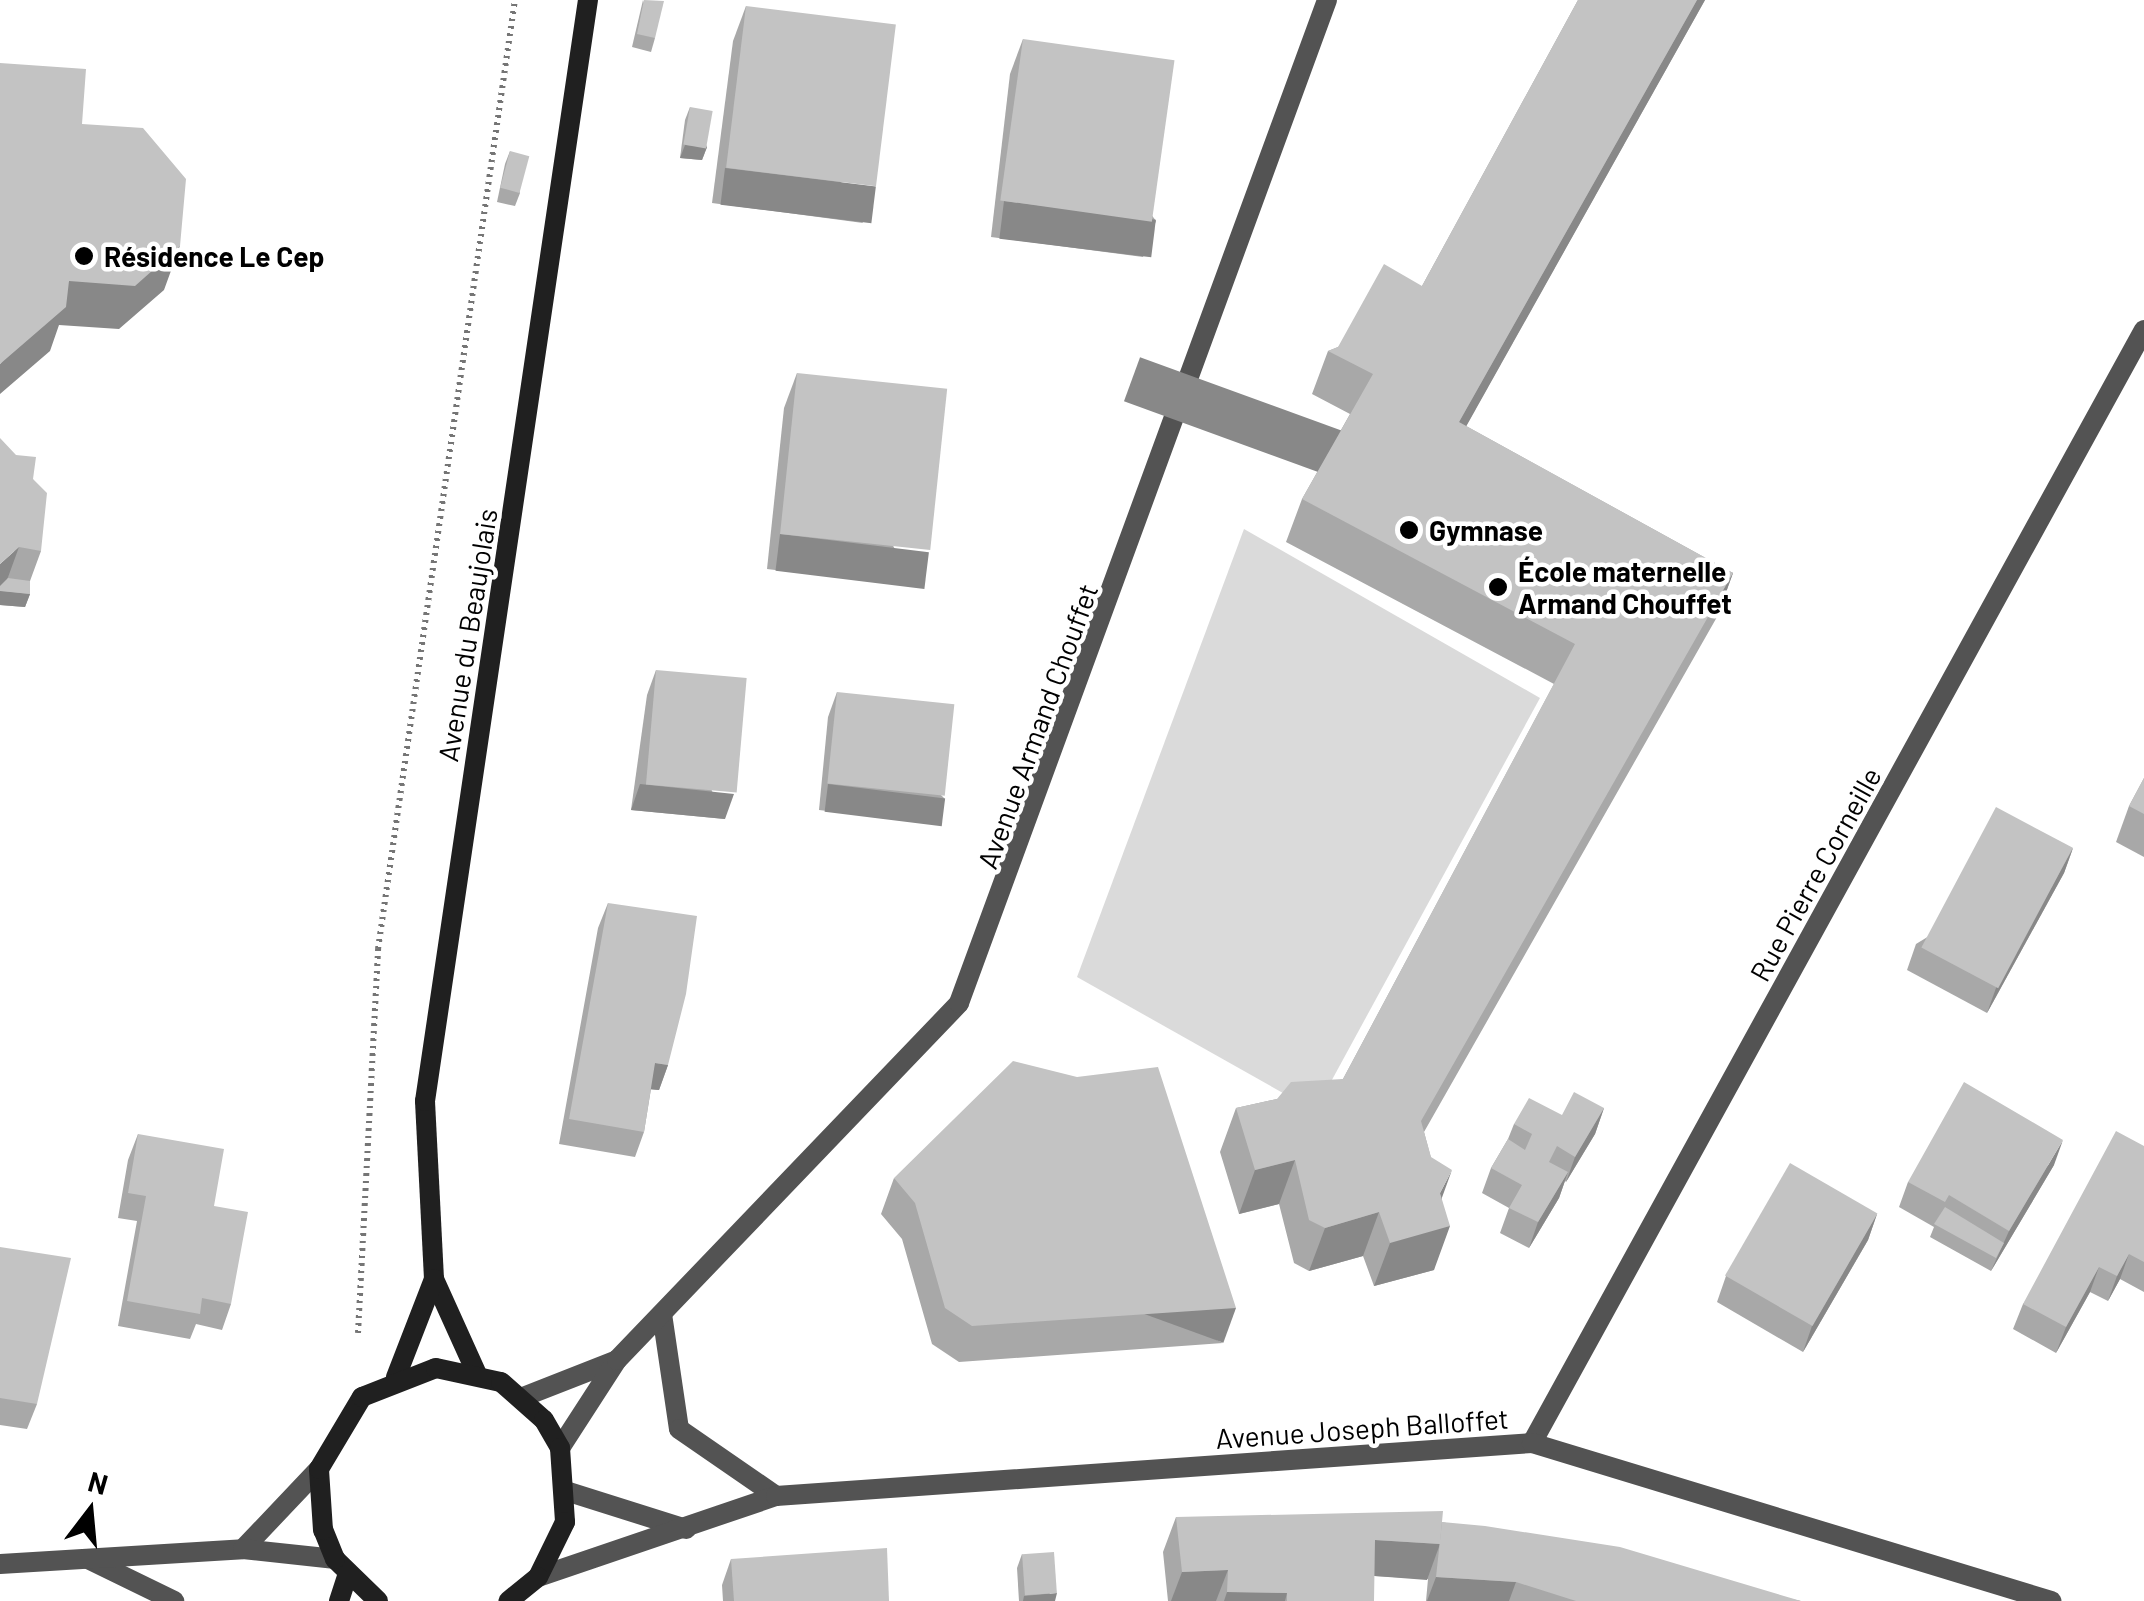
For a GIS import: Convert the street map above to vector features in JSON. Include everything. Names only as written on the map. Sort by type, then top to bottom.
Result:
[{"type":"main road","name":"Avenue du Beaujolais","points":[[476,1372],[434,1279],[425,1101],[588,0]]},
{"type":"main road","name":"Avenue du Beaujolais","points":[[396,1377],[434,1279]]},
{"type":"main road","points":[[339,1601],[341,1568],[320,1515],[319,1469],[362,1397],[396,1377],[476,1372],[523,1397],[560,1448],[569,1492],[555,1552],[538,1577],[508,1601]]},
{"type":"main road","points":[[341,1568],[378,1601]]},
{"type":"street","name":"Avenue Armand Chouffet","points":[[560,1448],[617,1360],[959,1003],[1327,0]]},
{"type":"street","name":"Rue Pierre Corneille","points":[[1532,1443],[2144,330]]},
{"type":"street","points":[[662,1314],[679,1429],[776,1496]]},
{"type":"street","name":"Avenue Armand Chouffet","points":[[523,1397],[617,1360]]},
{"type":"street","name":"Avenue Joseph Balloffet","points":[[538,1577],[776,1496],[1532,1443],[2050,1601]]},
{"type":"street","points":[[243,1549],[319,1469]]},
{"type":"street","points":[[569,1492],[686,1529]]},
{"type":"street","points":[[0,1564],[243,1549],[341,1568]]},
{"type":"street","points":[[87,1558],[174,1601]]},
{"type":"path","points":[[362,1397],[355,1286],[378,949],[515,0]]},
{"type":"shaded area","points":[[1244,529],[1540,698],[1315,1111],[1077,977]]},
{"type":"building","points":[[644,0],[664,1],[655,38],[637,34]]},
{"type":"building","points":[[1578,0],[1697,0],[1459,422],[1733,573],[1421,1121],[1431,1157],[1452,1170],[1440,1193],[1450,1226],[1390,1243],[1379,1212],[1325,1228],[1309,1220],[1295,1160],[1255,1170],[1236,1108],[1277,1099],[1291,1082],[1343,1079],[1575,644],[1302,499],[1373,374],[1328,351],[1338,347],[1384,264],[1422,286]]},
{"type":"building","points":[[746,6],[896,24],[876,186],[726,168]]},
{"type":"building","points":[[1023,39],[1175,60],[1152,222],[1000,200]]},
{"type":"building","name":"Résidence Le Cep","points":[[0,63],[86,69],[82,124],[143,128],[186,179],[180,246],[135,286],[69,281],[66,307],[0,364]]},
{"type":"building","points":[[690,107],[713,111],[706,148],[683,144]]},
{"type":"building","points":[[510,151],[529,156],[519,193],[500,188]]},
{"type":"building","points":[[797,373],[947,389],[930,550],[780,534]]},
{"type":"building","points":[[0,438],[16,455],[36,457],[33,479],[47,493],[41,551],[19,547],[0,564]]},
{"type":"building","points":[[8,578],[30,581],[30,594],[0,591]]},
{"type":"building","points":[[656,670],[747,678],[737,792],[646,785]]},
{"type":"building","points":[[837,692],[954,704],[945,796],[827,783]]},
{"type":"building","points":[[2144,778],[2144,814],[2129,806]]},
{"type":"building","points":[[1996,807],[2073,848],[1998,988],[1921,947]]},
{"type":"building","points":[[608,903],[697,916],[686,994],[668,1065],[655,1063],[644,1132],[569,1119]]},
{"type":"building","points":[[1013,1061],[1077,1077],[1158,1067],[1236,1308],[972,1326],[945,1308],[915,1203],[894,1178]]},
{"type":"building","points":[[1964,1082],[2063,1140],[2009,1231],[1949,1195],[1945,1202],[1908,1182]]},
{"type":"building","points":[[1574,1092],[1604,1108],[1575,1157],[1557,1146],[1549,1162],[1568,1172],[1538,1222],[1509,1208],[1522,1185],[1491,1168],[1508,1139],[1525,1150],[1532,1134],[1514,1124],[1529,1098],[1562,1115]]},
{"type":"building","points":[[2116,1131],[2144,1146],[2144,1262],[2129,1254],[2117,1276],[2099,1267],[2066,1327],[2023,1304]]},
{"type":"building","points":[[138,1134],[224,1149],[214,1206],[248,1212],[231,1304],[202,1298],[200,1314],[127,1301],[146,1196],[128,1193]]},
{"type":"building","points":[[1790,1163],[1877,1214],[1812,1326],[1725,1276]]},
{"type":"building","points":[[1945,1207],[2004,1243],[1996,1258],[1934,1224]]},
{"type":"building","points":[[0,1247],[71,1258],[37,1404],[0,1398]]},
{"type":"building","points":[[1443,1511],[1440,1544],[1375,1540],[1374,1601],[1287,1601],[1287,1593],[1227,1592],[1228,1570],[1182,1572],[1176,1517]]},
{"type":"building","points":[[1442,1522],[1620,1547],[1801,1601],[1576,1601],[1516,1582],[1436,1577]]},
{"type":"building","points":[[887,1548],[889,1601],[734,1601],[731,1559]]},
{"type":"building","points":[[1054,1552],[1057,1593],[1025,1595],[1022,1554]]},
{"type":"place","name":"Résidence Le Cep","points":[[84,256]]},
{"type":"place","name":"Gymnase","points":[[1409,530]]},
{"type":"place","name":"École maternelle Armand Chouffet","points":[[1498,587]]}]
